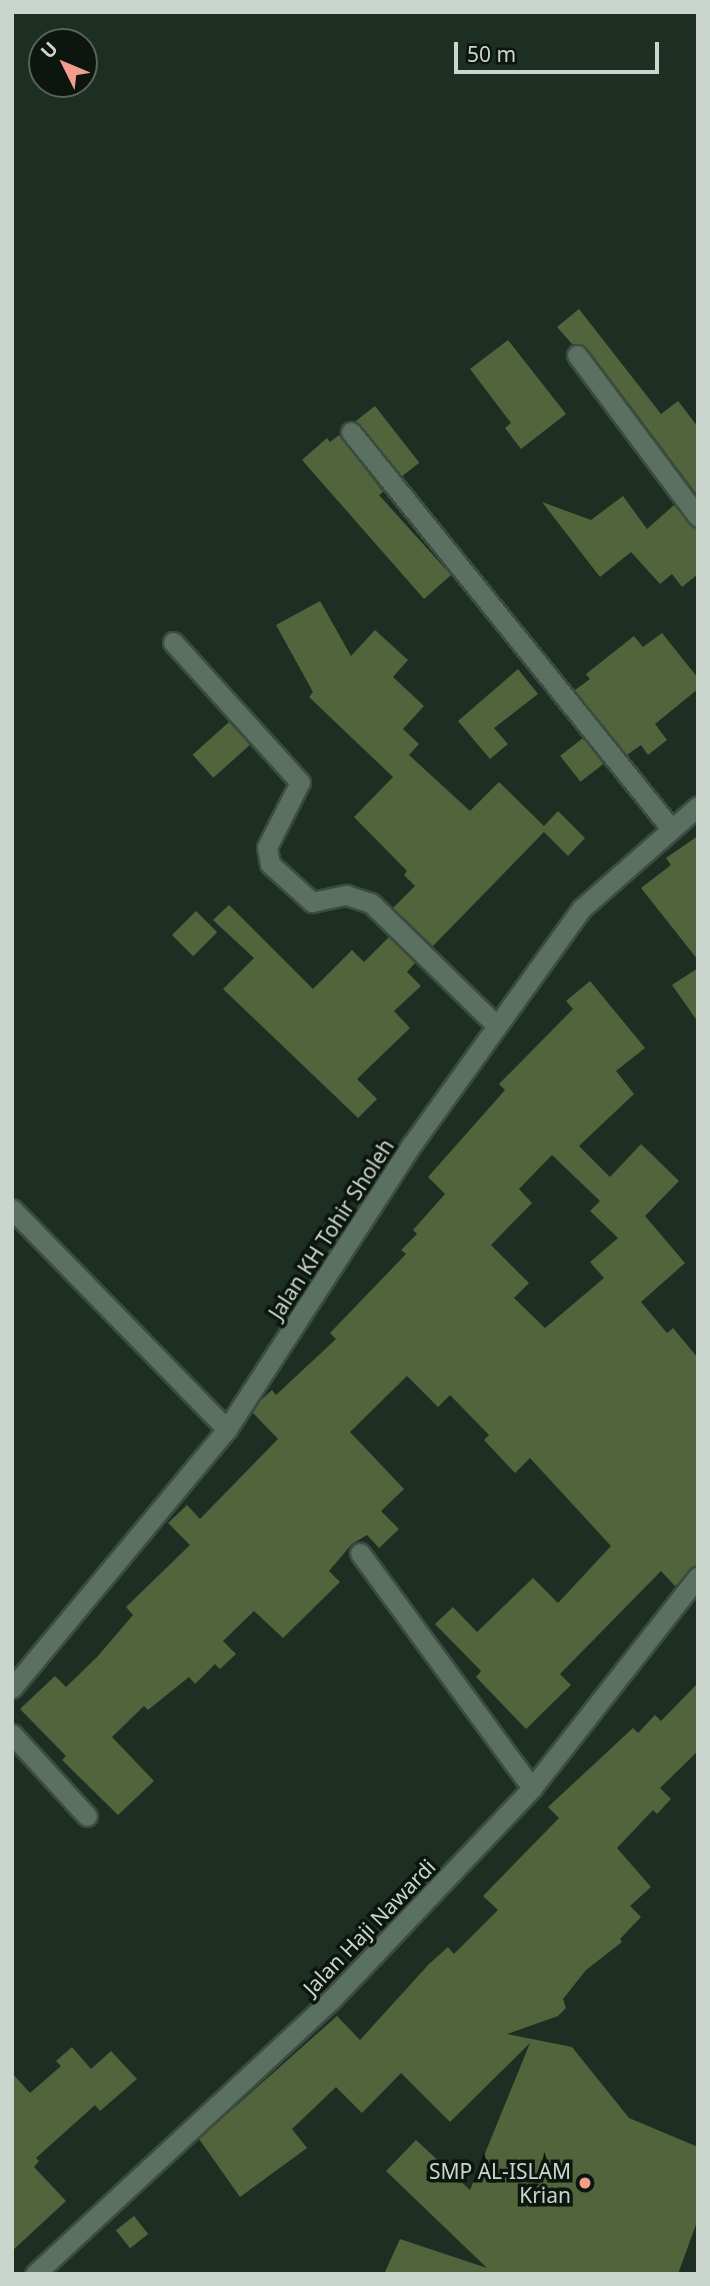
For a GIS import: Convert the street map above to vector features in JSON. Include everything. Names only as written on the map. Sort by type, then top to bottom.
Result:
[{"type":"street","points":[[577,355],[698,517]]},
{"type":"street","points":[[351,432],[669,826]]},
{"type":"street","points":[[173,642],[300,782],[267,847],[270,864],[312,902],[346,895],[371,903],[495,1024]]},
{"type":"street","name":"Jalan KH Tohir Sholeh","points":[[12,1688],[227,1429],[495,1024],[582,908],[669,826],[698,806]]},
{"type":"street","points":[[12,1209],[227,1429]]},
{"type":"street","points":[[360,1553],[532,1788]]},
{"type":"street","name":"Jalan Haji Nawardi","points":[[35,2274],[331,2000],[532,1788],[698,1576]]},
{"type":"street","points":[[12,1734],[87,1816]]},
{"type":"building","points":[[579,309],[661,414],[678,401],[698,427],[698,496],[587,348],[572,344],[557,327]]},
{"type":"building","points":[[508,340],[566,414],[521,449],[505,428],[511,423],[470,369]]},
{"type":"building","points":[[375,406],[419,463],[400,478],[356,421]]},
{"type":"building","points":[[339,435],[383,492],[379,495],[451,575],[424,599],[302,460],[327,438],[330,442]]},
{"type":"building","points":[[623,496],[647,529],[674,505],[698,529],[698,574],[682,587],[672,574],[660,584],[631,552],[600,577],[542,502],[591,520]]},
{"type":"building","points":[[320,601],[351,656],[375,630],[408,660],[393,677],[424,706],[403,729],[419,744],[409,755],[470,811],[499,782],[544,826],[558,811],[585,838],[568,856],[544,832],[433,946],[393,908],[415,886],[404,875],[407,871],[354,817],[393,777],[309,697],[313,692],[276,625]]},
{"type":"building","points":[[662,633],[698,678],[698,689],[655,724],[667,740],[648,755],[641,745],[627,755],[575,690],[590,679],[586,674],[634,636],[643,647]]},
{"type":"building","points":[[518,669],[538,694],[494,728],[508,744],[490,759],[458,721]]},
{"type":"building","points":[[229,722],[250,745],[213,778],[193,755]]},
{"type":"building","points":[[583,738],[603,764],[580,782],[560,756]]},
{"type":"building","points":[[698,836],[698,960],[641,888],[671,865],[666,858]]},
{"type":"building","points":[[229,905],[313,989],[352,950],[364,962],[389,937],[415,963],[407,972],[421,986],[394,1011],[410,1028],[357,1079],[377,1099],[358,1118],[223,989],[254,958],[213,920]]},
{"type":"building","points":[[196,911],[217,932],[193,956],[172,935]]},
{"type":"building","points":[[698,968],[698,1022],[672,985]]},
{"type":"building","points":[[590,981],[645,1048],[616,1071],[634,1094],[579,1146],[610,1177],[641,1144],[679,1181],[645,1216],[685,1263],[641,1302],[667,1333],[673,1328],[698,1358],[698,1564],[675,1586],[661,1571],[560,1674],[571,1685],[526,1729],[476,1677],[481,1671],[435,1624],[453,1607],[477,1632],[533,1578],[558,1603],[611,1546],[530,1458],[515,1473],[484,1440],[489,1435],[450,1395],[438,1407],[407,1376],[350,1432],[404,1489],[381,1511],[399,1529],[379,1548],[367,1535],[352,1544],[329,1571],[340,1582],[283,1638],[254,1611],[223,1641],[236,1654],[220,1669],[215,1664],[195,1684],[189,1677],[148,1710],[144,1706],[112,1737],[154,1781],[118,1815],[62,1760],[66,1756],[20,1709],[55,1676],[66,1687],[97,1657],[133,1615],[126,1607],[190,1545],[168,1523],[187,1505],[200,1519],[278,1439],[252,1412],[272,1390],[276,1395],[336,1339],[330,1333],[406,1254],[401,1250],[417,1234],[413,1230],[445,1194],[428,1177],[505,1090],[499,1084],[573,1009],[566,1001]],"holes":[[[552,1155],[600,1201],[590,1211],[618,1238],[590,1262],[604,1278],[545,1328],[514,1298],[529,1283],[491,1245],[532,1203],[519,1189]]]},
{"type":"building","points":[[698,1683],[698,1751],[660,1788],[671,1799],[657,1814],[653,1810],[617,1848],[651,1887],[630,1906],[641,1917],[620,1939],[622,1942],[586,1970],[563,1999],[566,2008],[558,2016],[507,2034],[572,2047],[629,2118],[698,2147],[698,2219],[678,2274],[384,2274],[400,2239],[487,2268],[386,2171],[416,2140],[470,2190],[530,2043],[450,2122],[401,2073],[362,2113],[336,2087],[292,2129],[307,2148],[240,2197],[199,2139],[337,2016],[360,2040],[429,1964],[448,1947],[454,1954],[498,1910],[483,1896],[559,1818],[548,1807],[633,1728],[638,1733],[655,1715],[661,1721]]},
{"type":"building","points":[[72,2047],[91,2069],[111,2051],[137,2079],[100,2111],[95,2105],[36,2158],[39,2161],[34,2167],[66,2201],[12,2251],[12,2073],[30,2093],[61,2066],[56,2061]]},
{"type":"building","points":[[134,2216],[148,2234],[130,2248],[116,2230]]},
{"type":"place","name":"SMP AL-ISLAM Krian","points":[[585,2183]]}]
